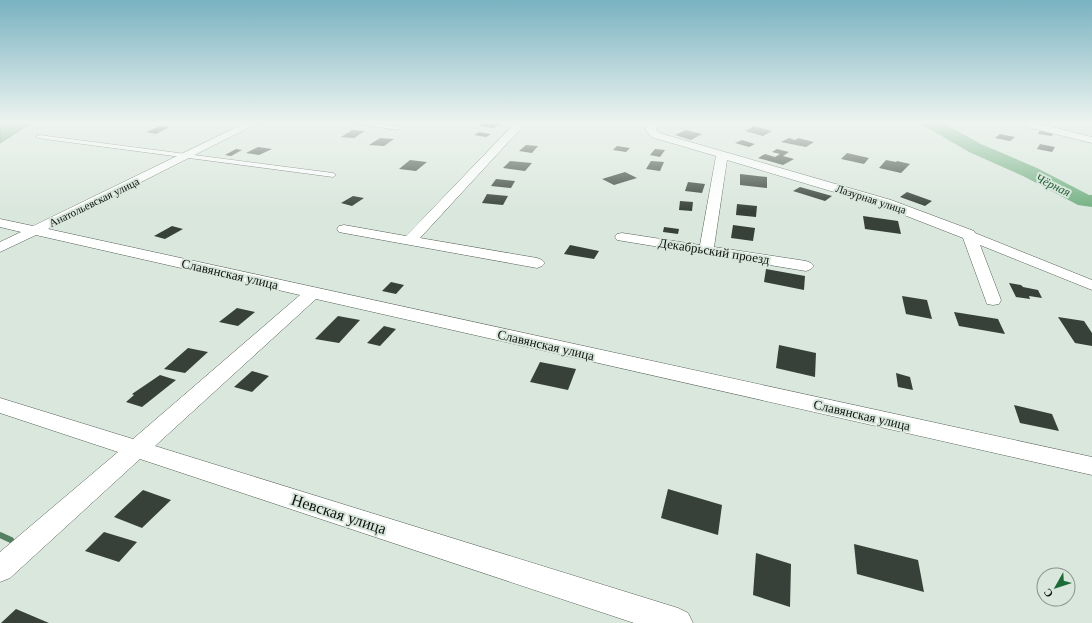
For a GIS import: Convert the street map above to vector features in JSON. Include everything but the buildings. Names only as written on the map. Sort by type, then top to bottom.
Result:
[{"type":"street","name":"Анатольевская улица","points":[[0,248],[194,152]]},
{"type":"street","points":[[410,240],[493,152]]},
{"type":"street","name":"Лазурная улица","points":[[712,152],[886,203],[969,234],[1020,258],[1092,285]]},
{"type":"street","points":[[706,250],[722,155]]},
{"type":"street","name":"Славянская улица","points":[[0,223],[1092,466]]},
{"type":"street","points":[[344,229],[537,263]]},
{"type":"street","points":[[969,234],[993,300]]},
{"type":"street","name":"Декабрьский проезд","points":[[622,237],[806,266]]},
{"type":"street","points":[[0,569],[313,293]]},
{"type":"street","name":"Невская улица","points":[[0,405],[678,623]]},
{"type":"lane","points":[[157,152],[333,175]]},
{"type":"waterway","name":"Чёрная","points":[[984,152],[1030,172],[1085,201],[1092,201]]},
{"type":"waterway","points":[[0,535],[11,540]]}]
